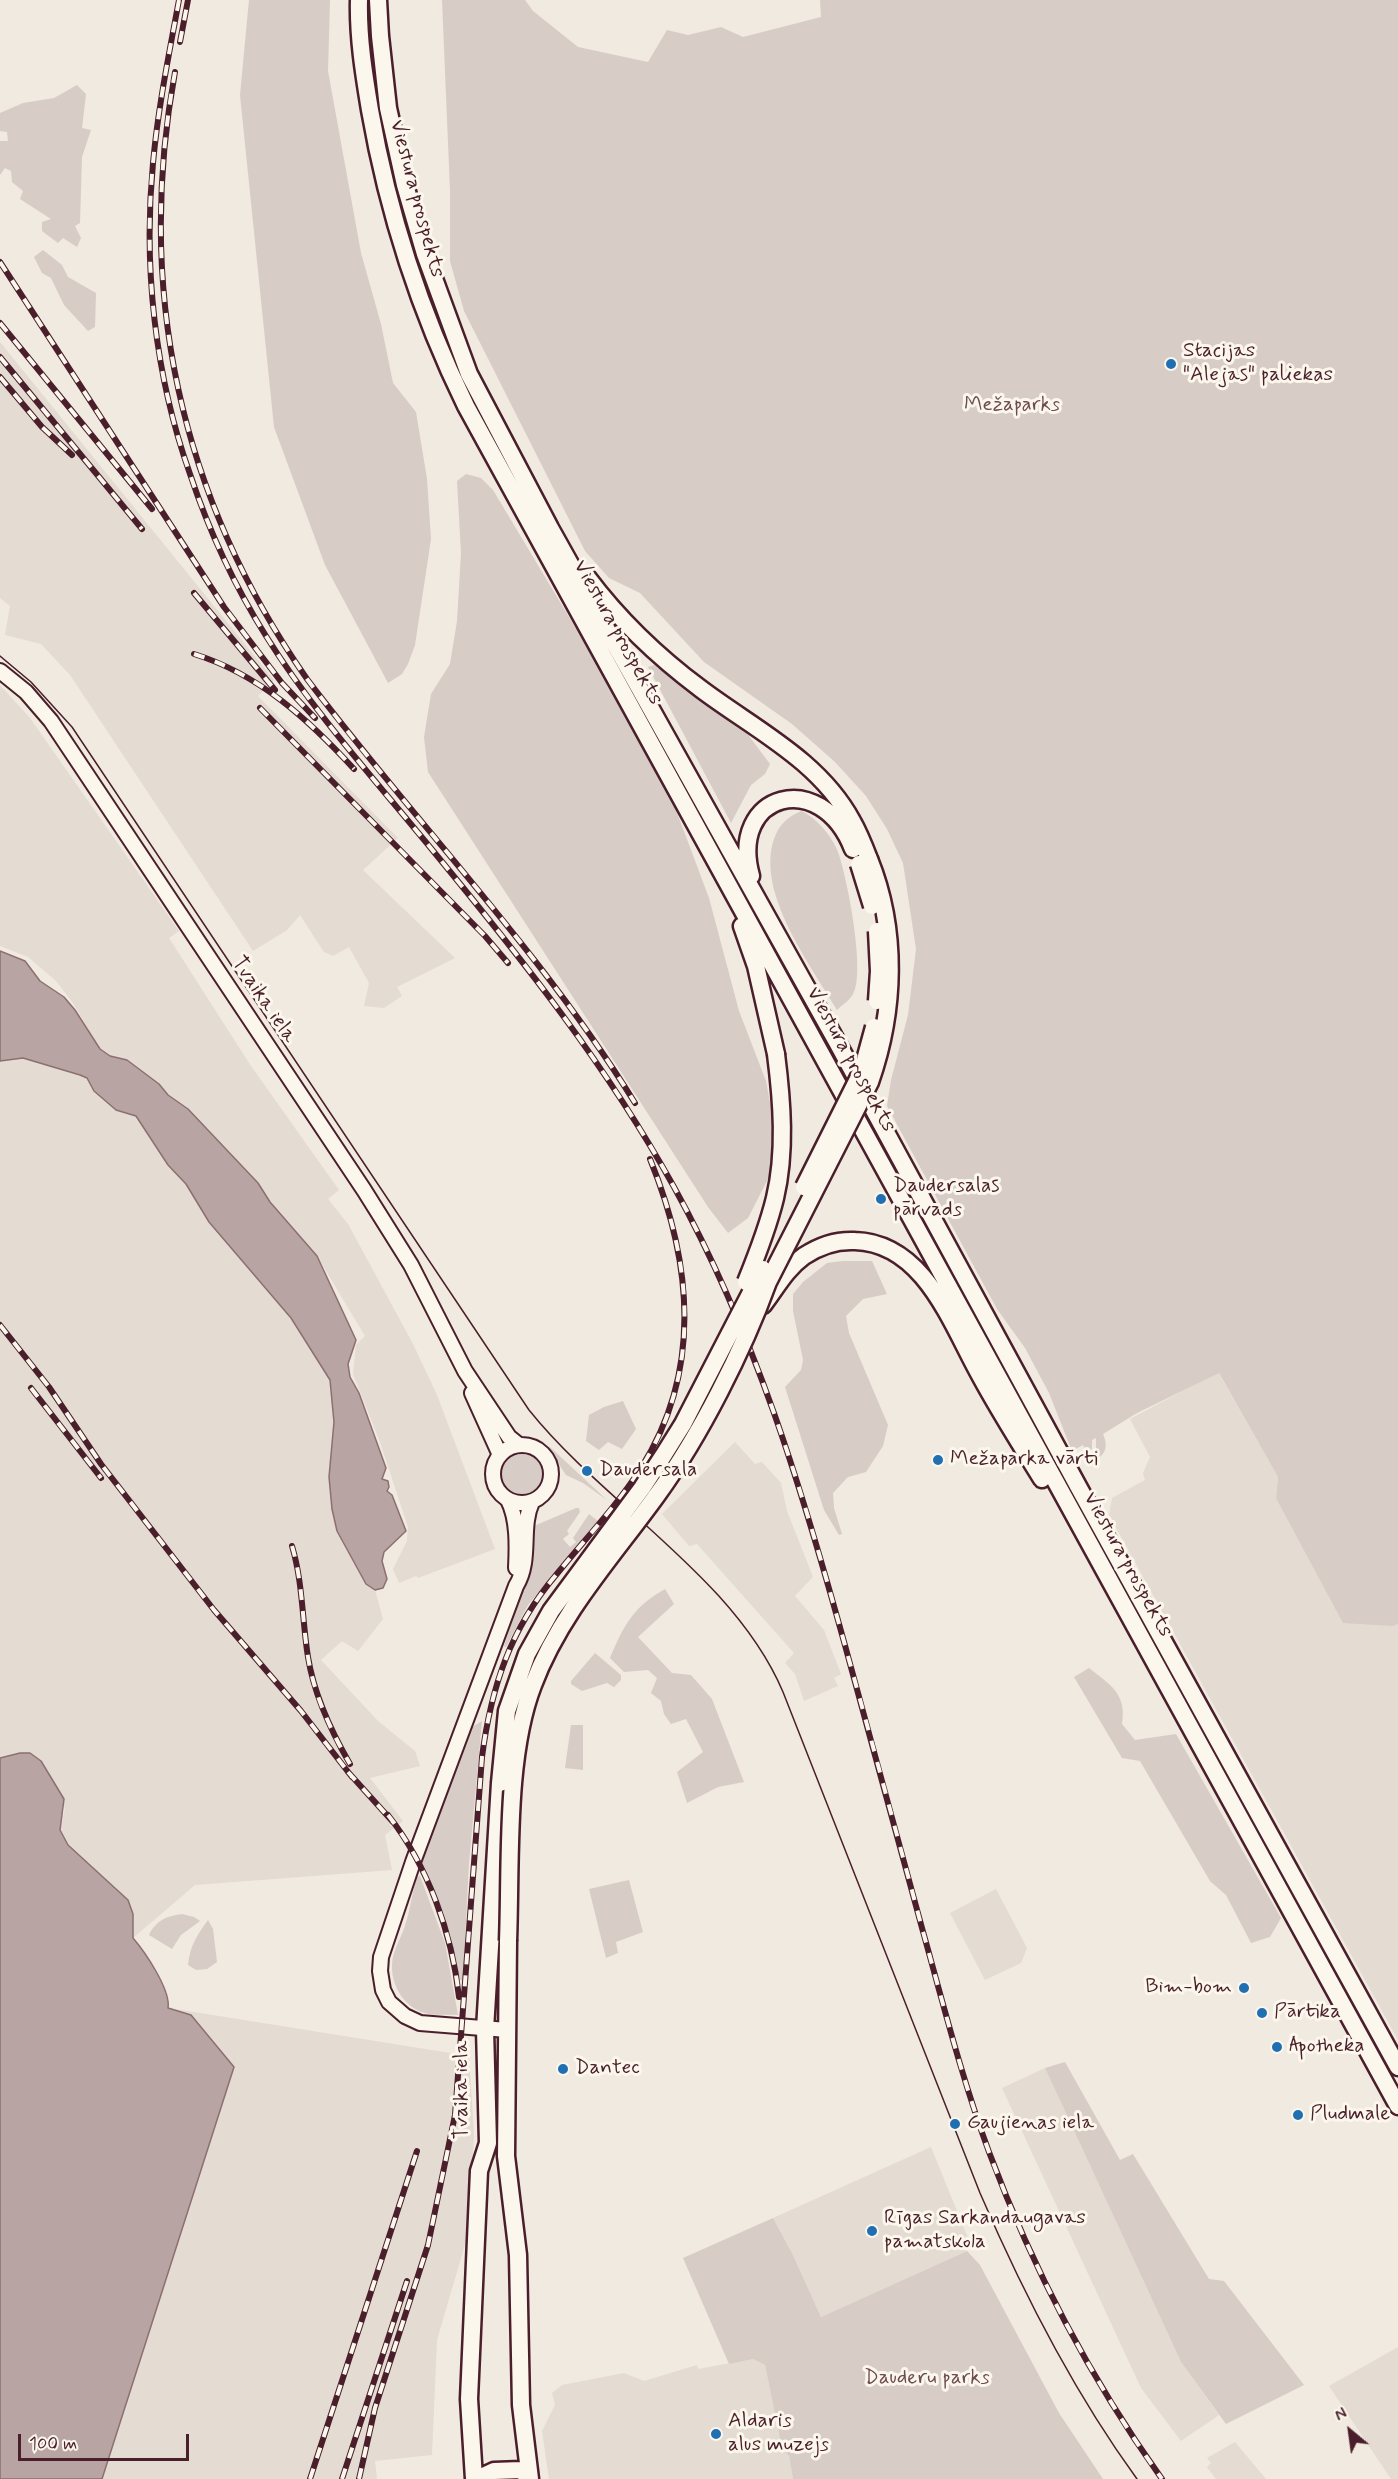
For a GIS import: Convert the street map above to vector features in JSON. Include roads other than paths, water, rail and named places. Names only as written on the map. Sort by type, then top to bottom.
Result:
[{"type":"main road","name":"Viestura prospekts","points":[[359,0],[365,79],[378,155],[408,263],[438,346],[482,435],[1397,2103]]},
{"type":"main road","name":"Viestura prospekts","points":[[378,0],[388,108],[405,185],[425,254],[469,374],[550,528],[835,1037],[1398,2067]]},
{"type":"main road","points":[[485,2029],[507,1711],[523,1664],[550,1611],[642,1488],[683,1424],[730,1331],[745,1307],[862,1071],[872,1040],[879,971],[877,936],[864,861],[852,820],[823,782],[777,740],[704,691],[641,640],[599,592],[550,528]]},
{"type":"main road","points":[[758,1310],[768,1282],[870,1082],[880,1052],[891,971],[889,937],[877,877],[842,826],[821,806],[807,800],[791,799],[773,804],[763,810],[755,820],[750,833],[747,855],[759,902]]},
{"type":"main road","points":[[716,862],[756,966],[776,1054],[781,1093],[780,1169],[775,1197],[730,1331]]},
{"type":"main road","points":[[818,1047],[821,1035],[828,1033],[835,1037]]},
{"type":"main road","points":[[758,1310],[781,1279],[802,1257],[820,1247],[844,1240],[869,1242],[890,1248],[912,1264],[934,1293],[1016,1438],[1057,1501],[1075,1516]]},
{"type":"main road","name":"Tvaika iela","points":[[530,2479],[521,2404],[518,2255],[506,2156],[508,1941],[514,1785],[524,1715],[532,1686],[556,1634],[678,1464],[758,1310]]},
{"type":"main road","name":"Tvaika iela","points":[[485,2029],[488,2143],[479,2171],[469,2399],[476,2479],[494,2471],[521,2469],[530,2479]]},
{"type":"street","name":"Tvaika iela","points":[[0,671],[26,692],[51,721],[364,1190],[411,1265],[465,1371],[509,1437],[519,1445],[536,1448],[545,1456],[550,1465],[548,1488],[532,1502],[528,1510],[522,1577],[516,1586],[413,1862],[380,1965],[383,1990],[389,2002],[405,2016],[420,2023],[485,2029]]},
{"type":"street","name":"Tvaika iela","points":[[465,1371],[467,1383],[500,1455],[492,1474],[498,1492],[508,1500],[512,1507],[516,1538],[516,1586]]},
{"type":"street","points":[[500,1455],[512,1446],[519,1445]]},
{"type":"street","points":[[508,1500],[523,1504],[532,1502]]},
{"type":"street","points":[[485,2029],[507,2030]]},
{"type":"tram line","points":[[0,656],[31,682],[72,727],[529,1410],[560,1445],[701,1578],[733,1613],[761,1651],[783,1692],[996,2230],[1071,2376],[1137,2479]]},
{"type":"railway","points":[[179,0],[155,142],[150,202],[151,281],[160,360],[168,399],[178,437],[205,516],[243,597],[285,665],[325,720],[467,892],[562,1014],[648,1142],[703,1243],[753,1356],[812,1529],[953,2041],[989,2152],[1024,2237],[1065,2321],[1111,2401],[1162,2479]]},
{"type":"railway","points":[[180,42],[188,0]]},
{"type":"railway","points":[[175,72],[164,153],[161,234],[166,312],[178,389],[199,465],[227,538],[263,610],[307,679],[518,940],[598,1047],[635,1103]]},
{"type":"railway","points":[[0,262],[224,607],[282,683],[315,718]]},
{"type":"railway","points":[[0,323],[152,509]]},
{"type":"railway","points":[[0,357],[142,529]]},
{"type":"railway","points":[[0,377],[42,427],[72,455]]},
{"type":"railway","points":[[194,593],[275,690]]},
{"type":"railway","points":[[194,654],[240,674],[282,701],[301,716],[354,769]]},
{"type":"railway","points":[[260,708],[485,936],[508,963]]},
{"type":"railway","points":[[359,2479],[375,2408],[428,2245],[455,2115],[482,1757],[497,1683],[515,1638],[540,1595],[611,1510],[641,1468],[661,1431],[674,1393],[682,1354],[684,1315],[682,1276],[675,1237],[650,1159]]},
{"type":"railway","points":[[0,1325],[49,1387],[101,1464],[214,1610],[301,1711],[352,1777]]},
{"type":"railway","points":[[31,1388],[101,1478]]},
{"type":"railway","points":[[292,1546],[314,1685],[330,1726],[350,1764]]},
{"type":"railway","points":[[348,1772],[393,1822]]},
{"type":"railway","points":[[388,1815],[415,1856],[436,1901],[451,1949],[459,1997]]},
{"type":"railway","points":[[310,2479],[417,2151]]},
{"type":"railway","points":[[342,2479],[407,2281]]},
{"type":"place","name":"Stacijas \"Alejas\" paliekas","points":[[1171,364]]},
{"type":"place","name":"Daudersalas pārvads","points":[[881,1199]]},
{"type":"place","name":"Mežaparka vārti","points":[[938,1460]]},
{"type":"place","name":"Daudersala","points":[[587,1471]]},
{"type":"place","name":"Bim-bom","points":[[1244,1988]]},
{"type":"place","name":"Pārtika","points":[[1262,2013]]},
{"type":"place","name":"Apotheka","points":[[1277,2047]]},
{"type":"place","name":"Dantec","points":[[563,2069]]},
{"type":"place","name":"Pludmale","points":[[1298,2115]]},
{"type":"place","name":"Gaujienas iela","points":[[955,2124]]},
{"type":"place","name":"Rīgas Sarkandaugavas pamatskola","points":[[872,2231]]},
{"type":"place","name":"Aldaris alus muzejs","points":[[716,2434]]},
{"type":"park label","name":"Mežaparks","points":[[1012,406]]},
{"type":"park label","name":"Dauderu parks","points":[[927,2379]]}]
